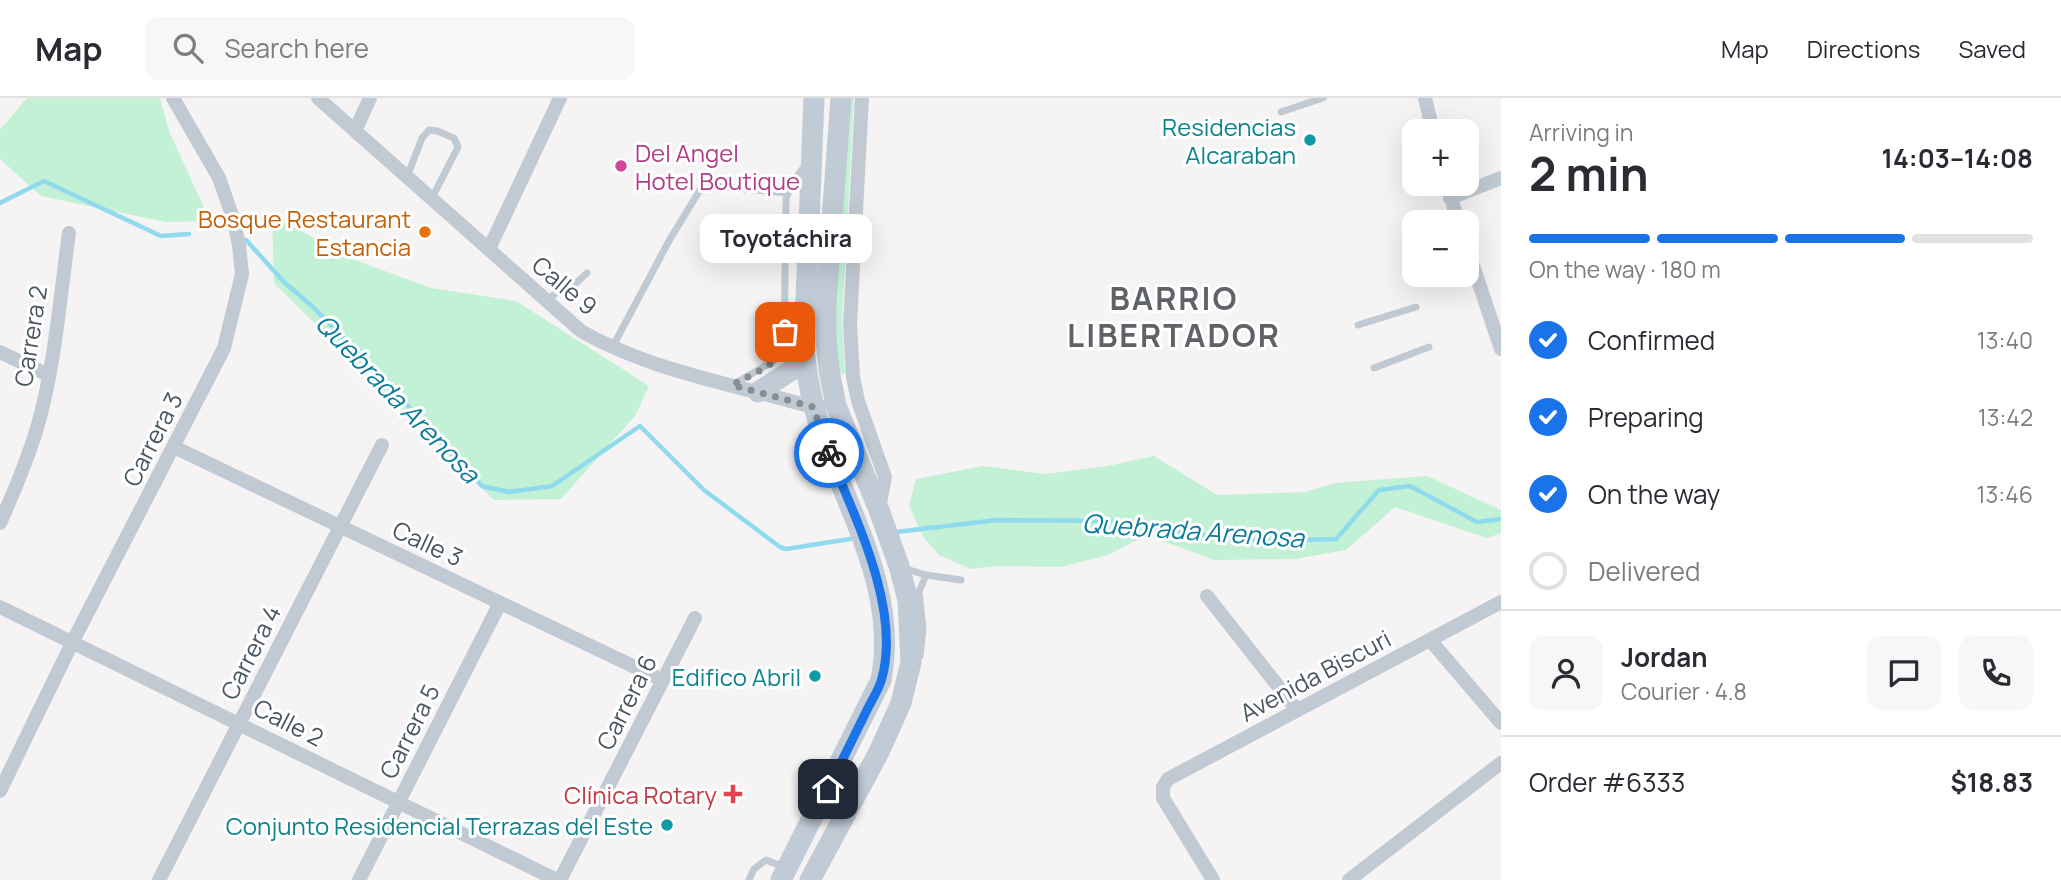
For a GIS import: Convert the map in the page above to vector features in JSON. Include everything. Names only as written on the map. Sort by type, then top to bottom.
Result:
[{"type":"main road","points":[[784,874],[881,680],[886,656],[886,630],[880,594],[826,448],[813,407],[807,375],[804,349],[814,98]]},
{"type":"main road","points":[[810,880],[879,751],[901,702],[911,662],[911,626],[900,566],[836,406],[827,349],[826,302],[841,98]]},
{"type":"main road","points":[[758,392],[792,370],[804,349]]},
{"type":"street","name":"Carrera 3","points":[[0,791],[73,641],[224,348],[242,274],[233,218],[219,178],[173,98]]},
{"type":"street","name":"Calle 9","points":[[318,98],[581,331],[612,348],[732,385],[813,407],[836,406]]},
{"type":"street","points":[[355,131],[370,98]]},
{"type":"street","points":[[489,249],[560,98]]},
{"type":"street","points":[[862,98],[850,325],[853,377],[858,401],[885,477],[879,510]]},
{"type":"street","points":[[1425,98],[1430,119]]},
{"type":"street","points":[[1479,183],[1501,178]]},
{"type":"street","name":"Carrera 2","points":[[0,523],[38,426],[69,233]]},
{"type":"street","points":[[1479,284],[1501,349]]},
{"type":"street","points":[[0,352],[48,375]]},
{"type":"street","name":"Carrera 4","points":[[159,880],[382,445]]},
{"type":"street","name":"Calle 3","points":[[174,447],[662,680]]},
{"type":"street","points":[[1207,596],[1297,710]]},
{"type":"street","name":"Avenida Biscuri","points":[[1213,880],[1163,798],[1163,787],[1168,779],[1501,602]]},
{"type":"street","name":"Carrera 5","points":[[359,880],[500,603]]},
{"type":"street","name":"Calle 2","points":[[0,607],[558,880]]},
{"type":"street","name":"Carrera 6","points":[[558,880],[695,618]]},
{"type":"street","points":[[1430,640],[1501,723]]},
{"type":"street","points":[[1349,880],[1501,763]]},
{"type":"lane","points":[[1280,112],[1324,98]]},
{"type":"lane","points":[[407,177],[422,138],[429,130],[454,138],[458,147],[431,198]]},
{"type":"lane","points":[[732,385],[772,362],[784,349],[786,199],[810,158]]},
{"type":"lane","points":[[612,348],[670,239],[703,185],[788,193]]},
{"type":"lane","points":[[545,301],[573,286],[587,273]]},
{"type":"lane","points":[[1358,326],[1416,307]]},
{"type":"lane","points":[[1374,368],[1429,347]]},
{"type":"lane","points":[[900,566],[926,575],[961,580]]},
{"type":"lane","points":[[907,677],[918,670],[923,629],[919,592],[926,575]]},
{"type":"lane","points":[[749,880],[754,869],[766,860],[784,874]]},
{"type":"green space","points":[[27,98],[160,98],[169,131],[210,221],[166,222],[41,196],[0,159],[0,130]]},
{"type":"green space","points":[[848,98],[854,98],[842,321],[845,374],[838,373],[834,324]]},
{"type":"green space","points":[[272,215],[352,259],[431,288],[516,301],[649,386],[635,416],[561,499],[494,500],[274,283]]},
{"type":"green space","points":[[1154,456],[1217,495],[1305,492],[1335,483],[1427,476],[1501,510],[1501,533],[1487,538],[1395,507],[1346,550],[1295,559],[1214,560],[1147,535],[1108,555],[1060,567],[998,566],[971,569],[939,555],[924,538],[909,506],[916,479],[983,466],[1045,474],[1108,466]]},
{"type":"waterway","name":"Quebrada Arenosa","points":[[0,203],[44,181],[161,236],[189,234]]},
{"type":"waterway","name":"Quebrada Arenosa","points":[[246,240],[284,282],[313,307],[374,369],[482,486],[509,492],[552,486],[640,426],[704,490],[780,547],[786,549],[850,539]]},
{"type":"waterway","name":"Quebrada Arenosa","points":[[896,532],[997,520],[1129,521],[1167,532],[1267,541],[1336,539],[1379,490],[1410,486],[1477,522],[1501,519]]},
{"type":"way so far","points":[[785,332],[784,349],[779,356],[732,385],[813,407],[829,453]]},
{"type":"place","name":"Residencias Alcaraban","points":[[1310,140]]},
{"type":"place","name":"Del Angel Hotel Boutique","points":[[621,166]]},
{"type":"place","name":"Bosque Restaurant Estancia","points":[[425,232]]},
{"type":"place","name":"Toyotáchira","points":[[785,332]]},
{"type":"place","name":"Edifico Abril","points":[[815,676]]},
{"type":"place","name":"Clínica Rotary","points":[[733,794]]},
{"type":"place","name":"Conjunto Residencial Terrazas del Este","points":[[667,825]]},
{"type":"district","name":"BARRIO LIBERTADOR","points":[[1174,316]]},
{"type":"route","points":[[828,789],[881,680],[886,656],[886,630],[880,594],[850,504],[829,453]]}]
